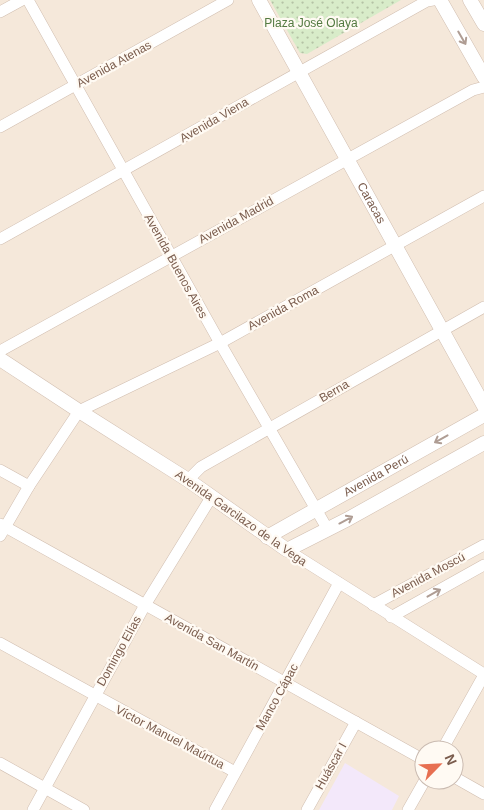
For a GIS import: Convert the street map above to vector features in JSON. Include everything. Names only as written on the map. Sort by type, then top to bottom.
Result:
[{"type":"street","points":[[0,12],[22,0]]},
{"type":"street","name":"Avenida Buenos Aires","points":[[28,0],[77,84],[171,257],[328,530]]},
{"type":"street","name":"Avenida Atenas","points":[[0,127],[228,0]]},
{"type":"street","name":"Caracas","points":[[259,0],[484,406]]},
{"type":"street","points":[[432,0],[484,77]]},
{"type":"street","name":"Avenida Viena","points":[[0,239],[432,0]]},
{"type":"street","points":[[470,0],[484,24]]},
{"type":"street","name":"Avenida Madrid","points":[[0,351],[347,159],[478,89],[484,77]]},
{"type":"street","name":"Avenida Roma","points":[[79,412],[220,343],[484,196]]},
{"type":"street","name":"Berna","points":[[188,480],[201,467],[484,307]]},
{"type":"street","name":"Avenida Garcilazo de la Vega","points":[[0,359],[79,412],[188,480],[267,537],[338,584],[484,674]]},
{"type":"street","points":[[2,529],[79,412]]},
{"type":"street","name":"Avenida Perú","points":[[267,537],[484,415]]},
{"type":"street","name":"Avenida Perú","points":[[287,550],[328,530],[484,443]]},
{"type":"street","points":[[0,470],[29,486]]},
{"type":"street","name":"Domingo Elías","points":[[33,810],[145,604],[212,496]]},
{"type":"street","name":"Avenida San Martín","points":[[2,529],[145,604],[414,754]]},
{"type":"street","name":"Avenida Moscú","points":[[373,605],[484,545]]},
{"type":"street","points":[[461,557],[470,573]]},
{"type":"street","name":"Avenida Moscú","points":[[391,617],[484,565]]},
{"type":"street","name":"Manco Cápac","points":[[215,810],[338,584]]},
{"type":"street","name":"Víctor Manuel Maúrtua","points":[[0,643],[235,772]]},
{"type":"street","points":[[448,740],[484,674]]},
{"type":"street","name":"Huáscar I","points":[[307,810],[356,722]]},
{"type":"street","points":[[0,762],[84,810]]},
{"type":"street","points":[[464,783],[484,794]]},
{"type":"street","points":[[408,810],[419,790]]},
{"type":"shaded area","points":[[0,0],[484,0],[484,810],[0,810]]},
{"type":"shaded area","points":[[345,763],[399,796],[392,810],[319,810]]},
{"type":"green space","name":"Plaza José Olaya","points":[[270,0],[401,0],[307,54],[300,53]]}]
